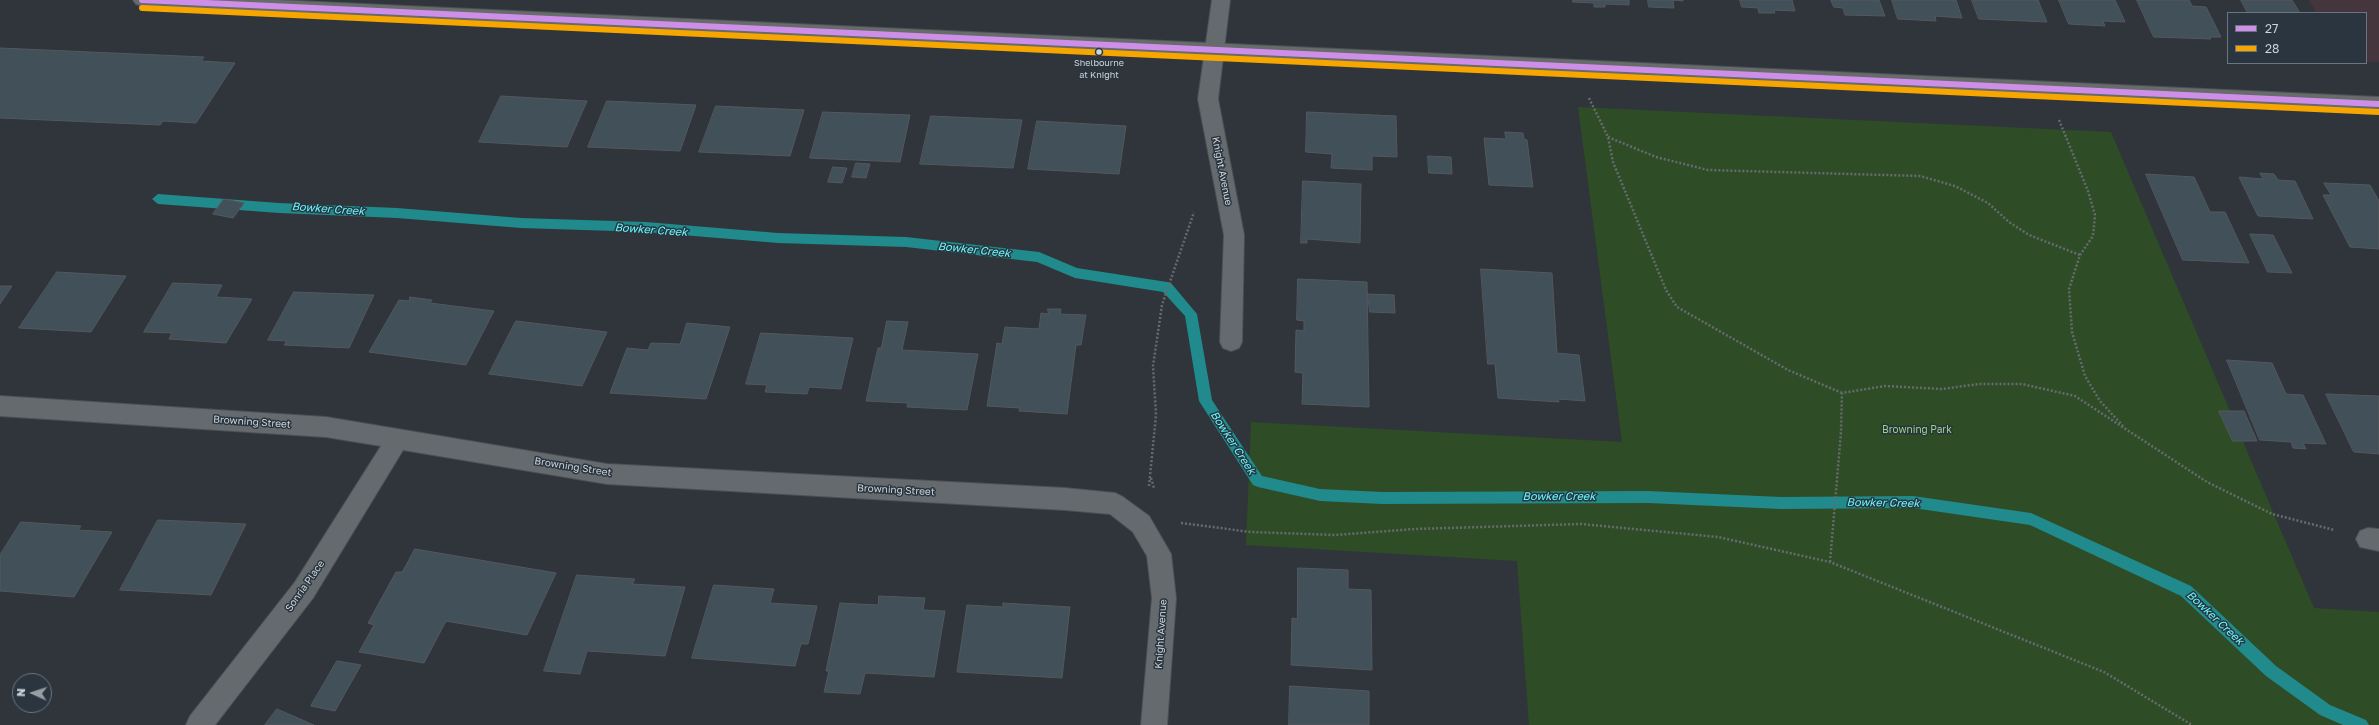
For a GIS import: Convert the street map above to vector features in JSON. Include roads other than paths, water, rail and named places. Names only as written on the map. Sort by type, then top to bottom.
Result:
[{"type":"main road","points":[[142,0],[312,4],[1586,68],[2379,104]]},
{"type":"street","name":"Knight Avenue","points":[[1221,0],[1216,50],[1208,99],[1234,235],[1232,342]]},
{"type":"street","name":"Browning Street","points":[[0,406],[326,427],[607,474],[1065,499],[1115,504],[1141,524]]},
{"type":"street","name":"Sonria Place","points":[[199,725],[304,590],[398,438]]},
{"type":"street","name":"Knight Avenue","points":[[1141,524],[1159,554],[1164,598],[1154,725]]},
{"type":"waterway","name":"Bowker Creek","points":[[158,199],[279,208],[397,213],[521,223],[646,227],[778,238],[906,242],[1039,257],[1075,273],[1167,287],[1191,314],[1206,401],[1258,481],[1320,495],[1382,498],[1648,497],[1781,503],[1913,502],[2031,519],[2186,591],[2271,671],[2325,710],[2361,725]]},
{"type":"place","name":"Shelbourne at Knight","points":[[1099,52]]},
{"type":"park label","name":"Browning Park","points":[[1917,430]]}]
